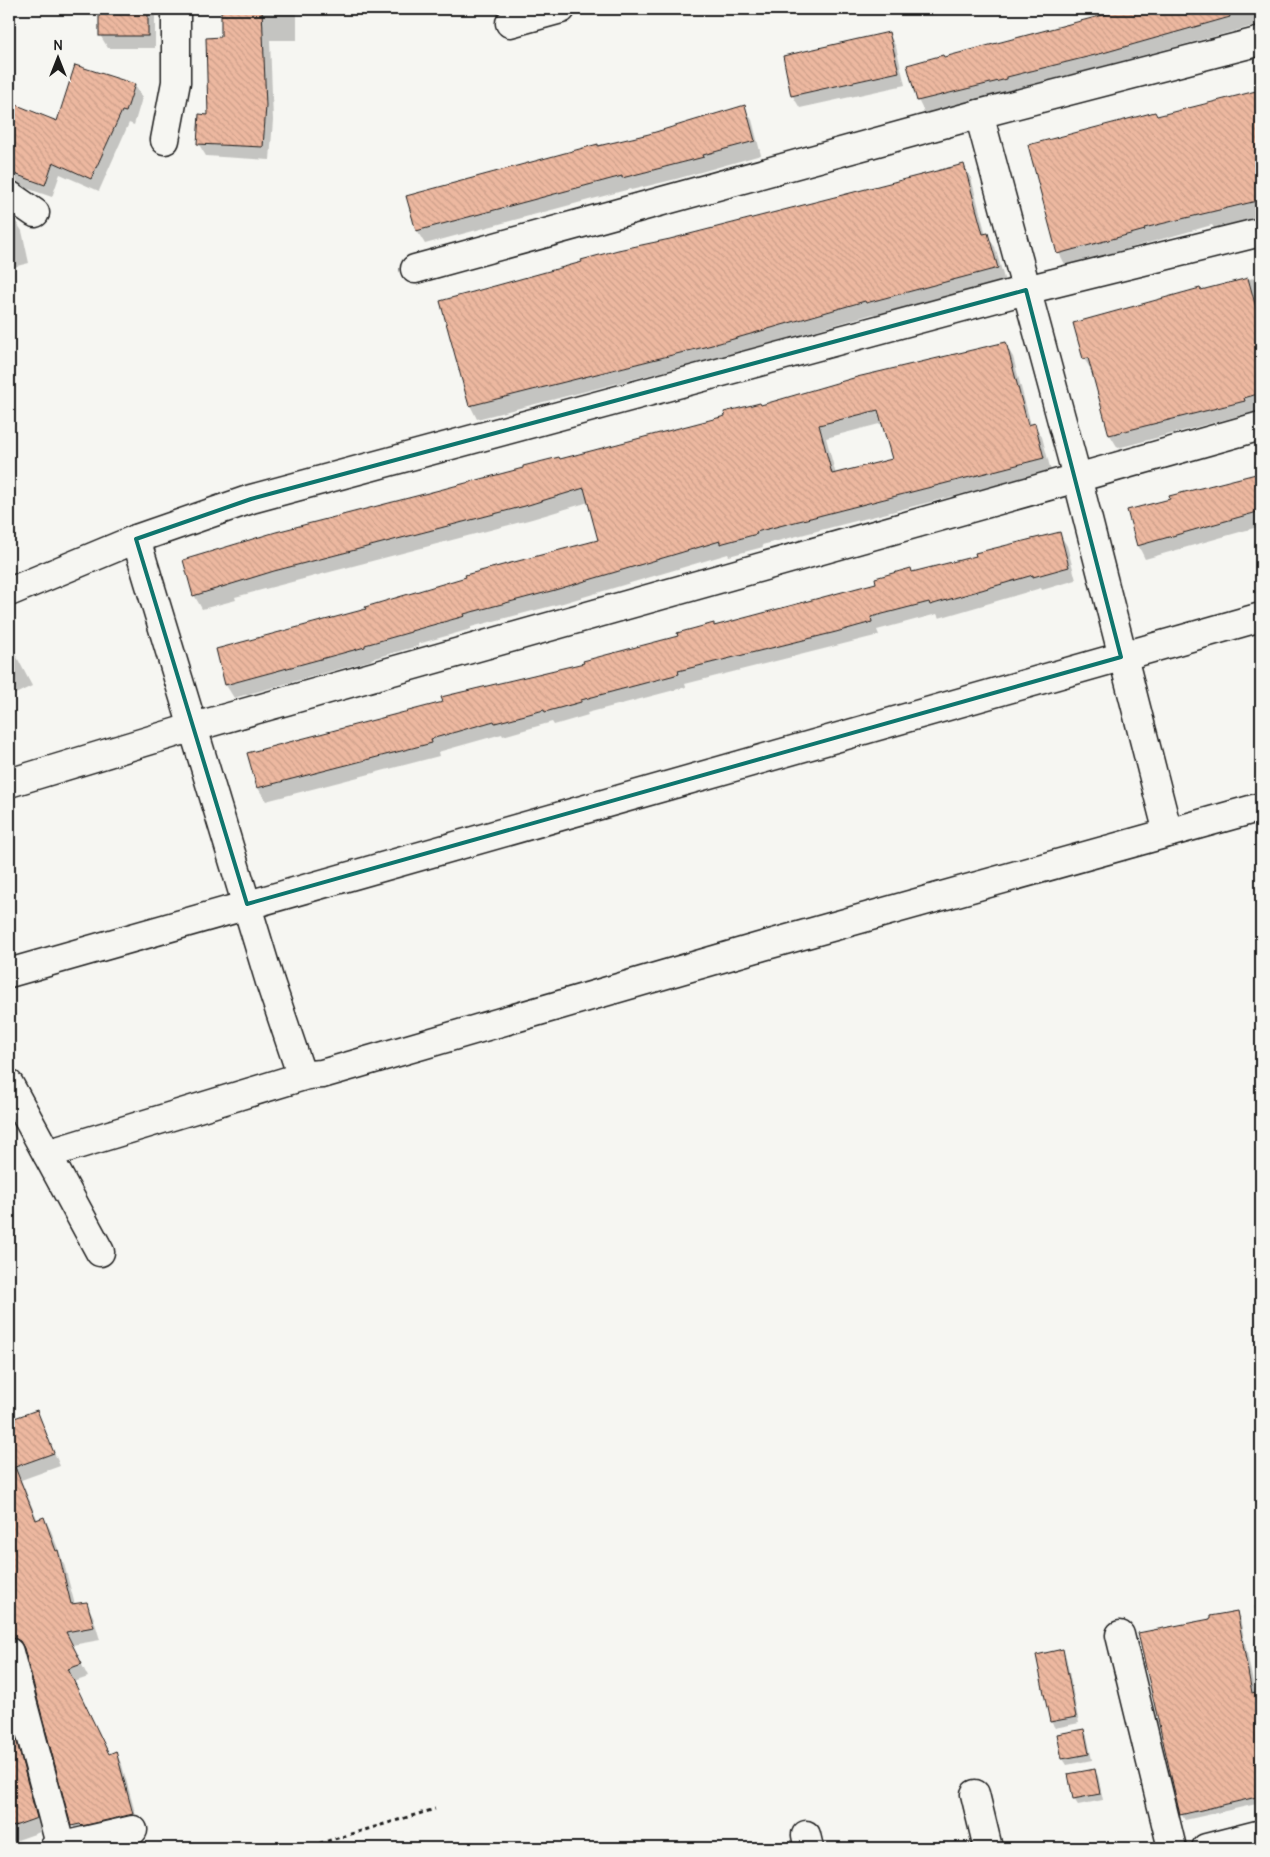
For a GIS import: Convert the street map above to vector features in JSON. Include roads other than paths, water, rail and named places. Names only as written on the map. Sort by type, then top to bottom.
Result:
[{"type":"street","points":[[165,140],[176,82],[176,9]]},
{"type":"street","points":[[510,23],[556,10]]},
{"type":"street","points":[[415,269],[979,114],[1261,41]]},
{"type":"street","points":[[979,114],[1077,477],[1121,657],[1168,833]]},
{"type":"street","points":[[9,195],[35,213]]},
{"type":"street","points":[[9,592],[136,539],[251,499],[1026,290],[1261,232]]},
{"type":"street","points":[[9,783],[194,727],[1261,426]]},
{"type":"street","points":[[136,539],[300,1071],[307,1075]]},
{"type":"street","points":[[9,973],[1261,617]]},
{"type":"street","points":[[46,1154],[307,1075],[322,1074],[763,946],[1261,807]]},
{"type":"street","points":[[9,1084],[100,1252]]},
{"type":"street","points":[[1120,1636],[1172,1848]]},
{"type":"street","points":[[9,1652],[59,1848],[133,1830]]},
{"type":"street","points":[[975,1794],[988,1848]]},
{"type":"street","points":[[1206,1848],[1261,1834]]}]
